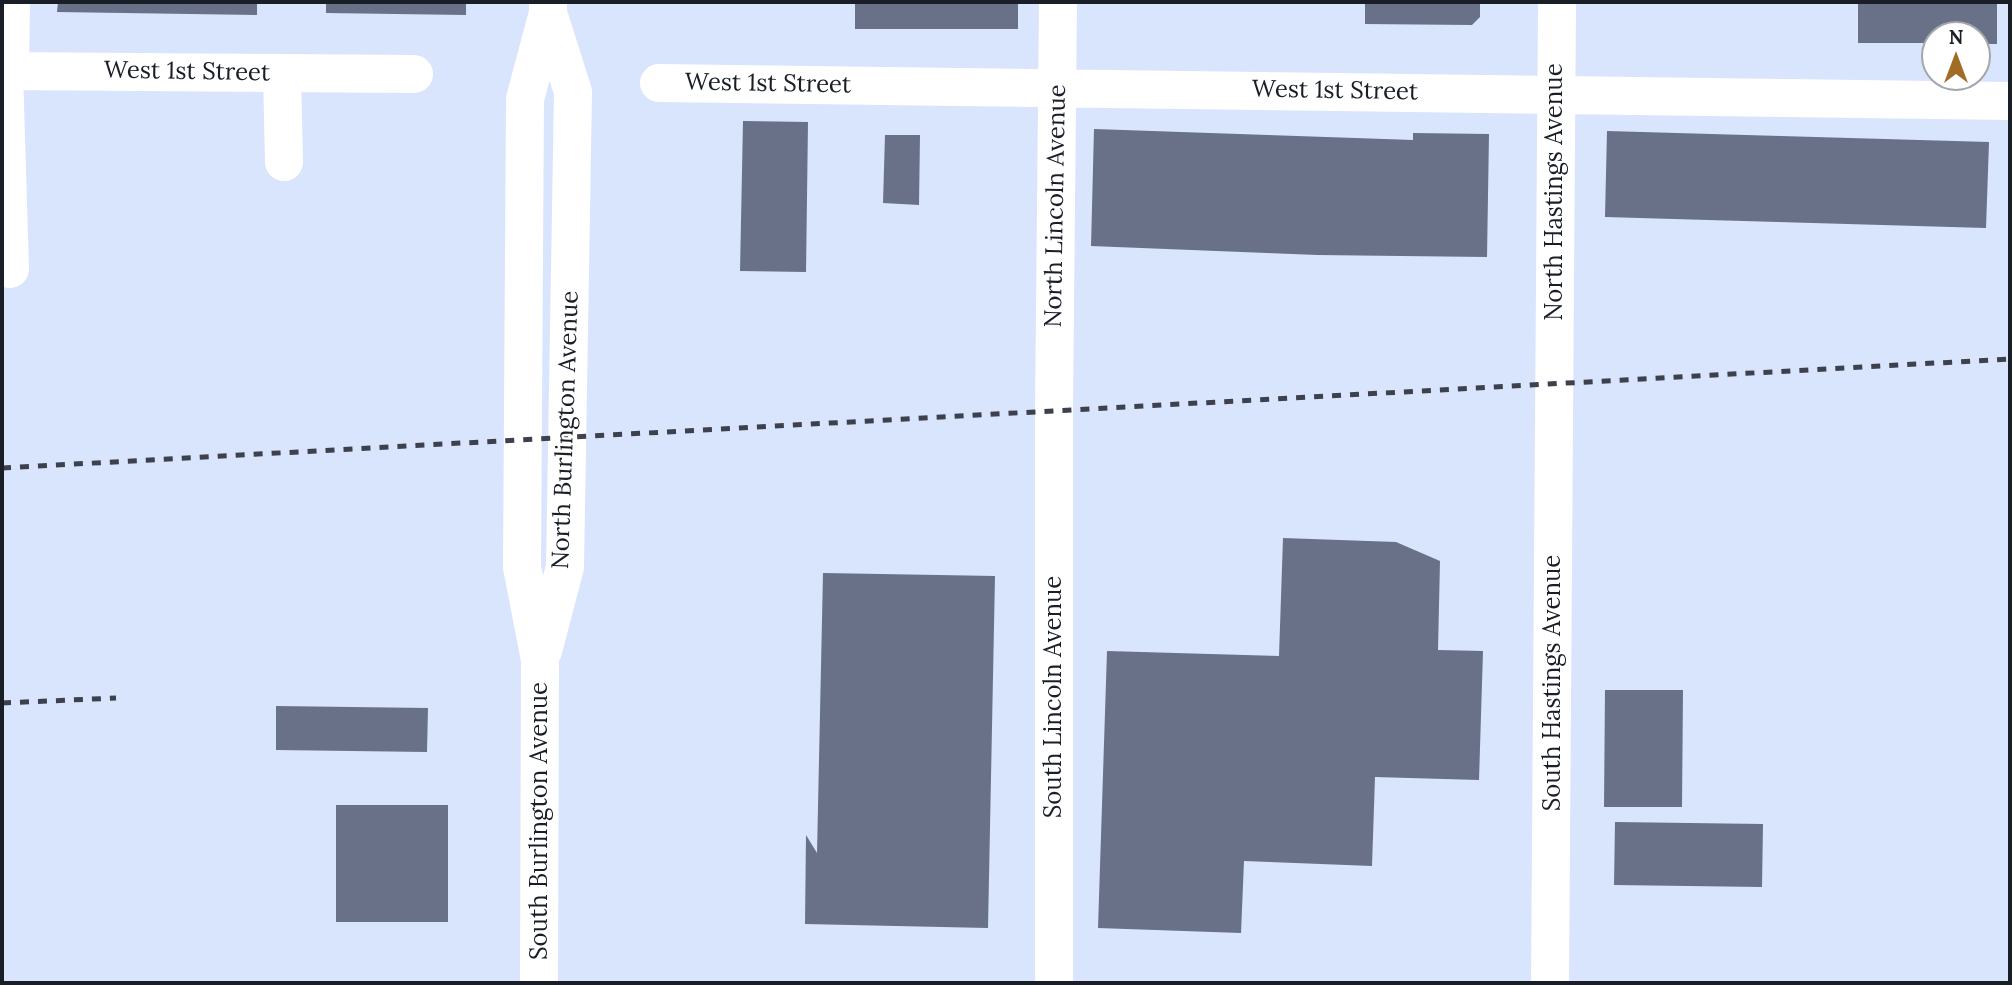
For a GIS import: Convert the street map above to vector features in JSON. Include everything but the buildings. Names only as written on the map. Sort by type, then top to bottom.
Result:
[{"type":"main road","points":[[10,269],[5,71],[11,2]]},
{"type":"main road","name":"North Lincoln Avenue","points":[[1054,411],[1058,2]]},
{"type":"main road","name":"North Hastings Avenue","points":[[1553,382],[1557,2]]},
{"type":"main road","name":"North Burlington Avenue","points":[[540,660],[565,567],[573,92],[548,7]]},
{"type":"main road","name":"West 1st Street","points":[[5,71],[414,74]]},
{"type":"main road","points":[[282,73],[284,162]]},
{"type":"main road","name":"West 1st Street","points":[[659,83],[2010,101]]},
{"type":"main road","name":"South Hastings Avenue","points":[[1550,983],[1553,382]]},
{"type":"main road","name":"South Lincoln Avenue","points":[[1054,411],[1054,983]]},
{"type":"main road","name":"South Burlington Avenue","points":[[540,660],[540,983]]},
{"type":"railway","points":[[2,468],[2010,359]]},
{"type":"railway","points":[[2,703],[116,698]]}]
